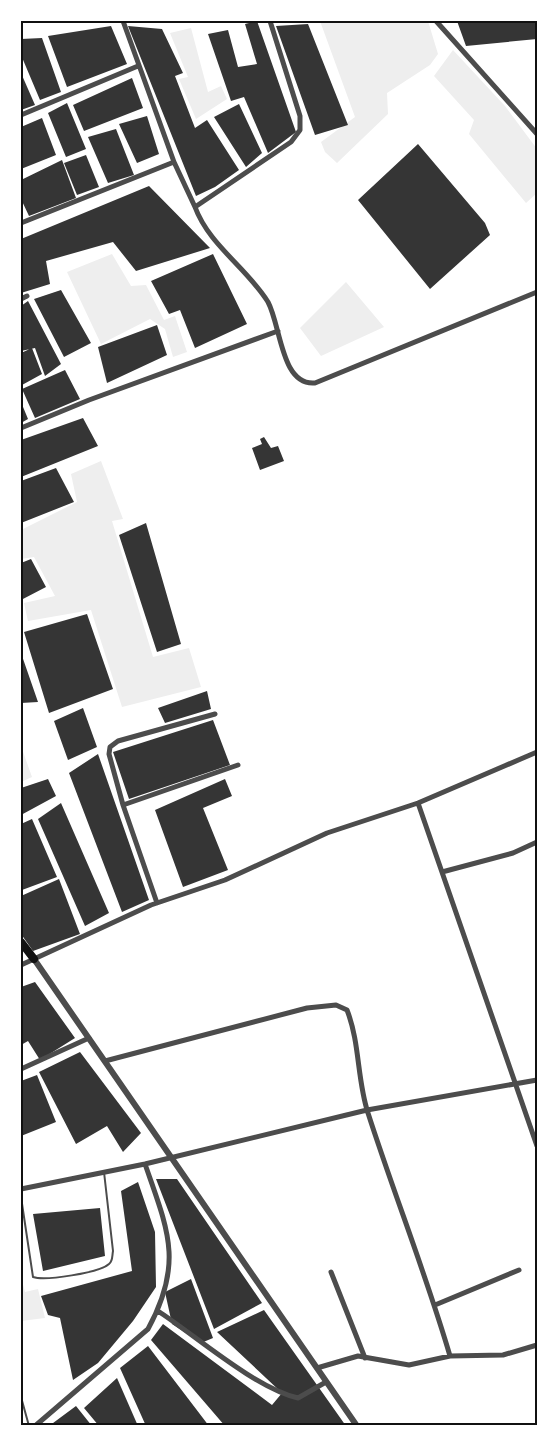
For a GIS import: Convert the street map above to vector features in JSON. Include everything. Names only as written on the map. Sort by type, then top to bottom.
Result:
[{"type":"main road","points":[[21,942],[34,959]]},
{"type":"street","points":[[123,21],[174,162],[195,207],[214,238],[267,301],[289,368],[295,378],[305,384],[315,383],[537,292]]},
{"type":"street","points":[[195,207],[291,142],[300,130],[300,116],[270,21]]},
{"type":"street","points":[[436,21],[537,135]]},
{"type":"street","points":[[21,115],[138,66]]},
{"type":"street","points":[[21,223],[174,162]]},
{"type":"street","points":[[21,428],[89,399],[278,331]]},
{"type":"street","points":[[157,903],[123,805],[109,754],[110,747],[118,741],[215,714]]},
{"type":"street","points":[[21,965],[157,903],[225,880],[327,833],[418,803],[537,752]]},
{"type":"street","points":[[123,805],[238,765]]},
{"type":"street","points":[[418,803],[537,1146]]},
{"type":"street","points":[[442,872],[513,853],[537,842]]},
{"type":"street","points":[[34,959],[357,1426]]},
{"type":"street","points":[[105,1061],[307,1008],[336,1005],[347,1010],[353,1024],[367,1110],[435,1305],[450,1356]]},
{"type":"street","points":[[21,1069],[89,1038]]},
{"type":"street","points":[[21,1189],[145,1164],[367,1110],[537,1080]]},
{"type":"street","points":[[35,1426],[148,1329],[158,1311],[170,1268],[170,1246],[165,1219],[145,1164]]},
{"type":"street","points":[[435,1305],[519,1270]]},
{"type":"street","points":[[331,1272],[365,1358]]},
{"type":"street","points":[[158,1311],[225,1358],[286,1395],[298,1398],[326,1382]]},
{"type":"street","points":[[317,1368],[346,1359],[365,1358],[409,1365],[450,1356],[504,1355],[537,1345]]},
{"type":"lane","points":[[21,1197],[33,1276],[43,1280],[99,1268],[112,1262],[113,1251],[104,1172]]},
{"type":"lane","points":[[21,1397],[29,1426]]},
{"type":"shaded area","points":[[320,21],[428,21],[438,54],[430,65],[387,93],[388,114],[337,163],[325,152],[321,142],[355,117]]},
{"type":"shaded area","points":[[191,28],[208,92],[221,86],[227,99],[196,119],[179,79],[188,77],[170,33]]},
{"type":"shaded area","points":[[453,50],[505,106],[537,149],[537,193],[526,203],[469,134],[474,120],[434,76]]},
{"type":"shaded area","points":[[112,254],[131,286],[146,285],[164,320],[175,316],[187,352],[173,357],[165,329],[150,319],[101,344],[67,272]]},
{"type":"shaded area","points":[[346,282],[384,327],[321,356],[300,328]]},
{"type":"shaded area","points":[[101,461],[123,519],[112,521],[153,657],[189,648],[201,687],[122,707],[91,610],[28,621],[24,603],[55,596],[34,557],[21,559],[21,530],[77,502],[71,474]]},
{"type":"shaded area","points":[[21,746],[32,777],[21,782]]},
{"type":"shaded area","points":[[21,1277],[25,1292],[38,1289],[45,1318],[21,1321]]},
{"type":"building","points":[[257,21],[296,132],[268,153],[244,97],[231,101],[208,34],[228,30],[238,67],[257,64],[245,24]]},
{"type":"building","points":[[457,21],[537,21],[537,39],[466,46]]},
{"type":"building","points":[[308,24],[348,125],[315,135],[276,26]]},
{"type":"building","points":[[111,26],[127,64],[67,87],[48,36]]},
{"type":"building","points":[[128,26],[162,29],[183,73],[175,76],[195,128],[207,120],[239,170],[215,187],[196,196]]},
{"type":"building","points":[[42,38],[61,92],[40,100],[21,55],[21,39]]},
{"type":"building","points":[[21,73],[35,105],[21,110]]},
{"type":"building","points":[[132,78],[143,108],[84,131],[73,105]]},
{"type":"building","points":[[67,103],[86,149],[66,157],[48,113]]},
{"type":"building","points":[[239,104],[262,153],[246,167],[214,117]]},
{"type":"building","points":[[147,116],[159,154],[137,163],[119,124]]},
{"type":"building","points":[[42,118],[56,155],[21,169],[21,127]]},
{"type":"building","points":[[116,129],[134,175],[108,183],[88,137]]},
{"type":"building","points":[[418,144],[485,223],[490,235],[430,289],[358,200]]},
{"type":"building","points":[[86,155],[99,187],[77,195],[64,163]]},
{"type":"building","points":[[62,160],[76,198],[29,216],[21,199],[21,180]]},
{"type":"building","points":[[149,186],[210,248],[136,271],[113,242],[46,261],[50,284],[21,293],[21,239]]},
{"type":"building","points":[[213,254],[247,324],[195,348],[180,310],[169,314],[151,281]]},
{"type":"building","points":[[61,290],[91,343],[64,357],[34,299]]},
{"type":"building","points":[[28,301],[61,364],[45,376],[35,348],[21,351],[21,306]]},
{"type":"building","points":[[157,325],[167,355],[107,383],[98,347]]},
{"type":"building","points":[[32,348],[42,374],[22,385],[21,353]]},
{"type":"building","points":[[65,370],[80,399],[35,418],[22,389]]},
{"type":"building","points":[[21,402],[28,419],[21,423]]},
{"type":"building","points":[[83,418],[98,446],[21,477],[21,440]]},
{"type":"building","points":[[264,437],[271,448],[278,446],[284,461],[260,470],[252,448],[262,444],[260,439]]},
{"type":"building","points":[[56,468],[74,502],[21,523],[21,481]]},
{"type":"building","points":[[146,523],[181,644],[157,652],[119,535]]},
{"type":"building","points":[[31,559],[46,587],[21,600],[21,563]]},
{"type":"building","points":[[87,614],[113,689],[49,713],[24,632]]},
{"type":"building","points":[[21,653],[38,702],[21,703]]},
{"type":"building","points":[[207,691],[211,709],[165,723],[158,708]]},
{"type":"building","points":[[83,708],[97,747],[68,760],[54,721]]},
{"type":"building","points":[[213,720],[230,765],[129,799],[113,752]]},
{"type":"building","points":[[98,754],[149,900],[122,912],[69,773]]},
{"type":"building","points":[[48,779],[56,796],[21,815],[21,788]]},
{"type":"building","points":[[225,779],[232,796],[203,808],[228,870],[183,887],[155,810]]},
{"type":"building","points":[[61,803],[109,913],[85,926],[38,819]]},
{"type":"building","points":[[32,819],[57,877],[22,890],[21,824]]},
{"type":"building","points":[[59,879],[80,934],[33,951],[21,934],[21,896]]},
{"type":"building","points":[[35,982],[75,1038],[40,1060],[28,1041],[21,1045],[21,987]]},
{"type":"building","points":[[80,1052],[141,1133],[123,1152],[107,1126],[76,1144],[39,1072]]},
{"type":"building","points":[[37,1075],[56,1122],[21,1136],[21,1081]]},
{"type":"building","points":[[156,1179],[177,1179],[262,1303],[214,1329]]},
{"type":"building","points":[[138,1182],[155,1232],[156,1287],[133,1321],[98,1363],[73,1380],[60,1318],[48,1315],[41,1296],[132,1271],[121,1191]]},
{"type":"building","points":[[100,1208],[105,1256],[43,1271],[33,1214]]},
{"type":"building","points":[[191,1279],[213,1338],[201,1343],[172,1324],[165,1292]]},
{"type":"building","points":[[264,1310],[346,1426],[225,1426],[151,1340],[163,1324],[272,1405],[282,1393],[217,1332]]},
{"type":"building","points":[[148,1346],[209,1426],[146,1426],[120,1368]]},
{"type":"building","points":[[117,1378],[138,1426],[99,1426],[84,1408]]},
{"type":"building","points":[[76,1406],[92,1426],[49,1426]]}]
